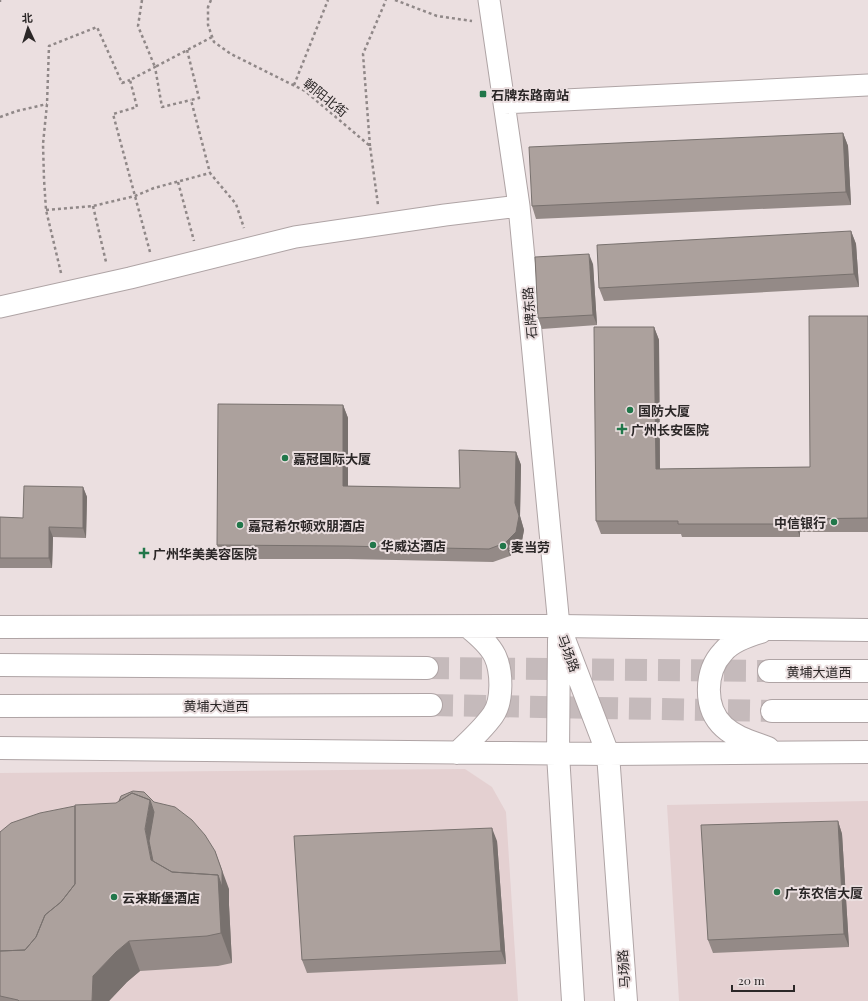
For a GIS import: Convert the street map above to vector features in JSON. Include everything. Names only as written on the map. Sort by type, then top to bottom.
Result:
[{"type":"main road","points":[[0,627],[559,626],[868,630]]},
{"type":"main road","name":"马场路","points":[[559,626],[558,754],[573,1001]]},
{"type":"main road","name":"马场路","points":[[559,626],[608,754],[626,1001]]},
{"type":"main road","points":[[457,753],[480,732],[494,714],[500,695],[501,680],[495,656],[483,639],[468,627]]},
{"type":"main road","points":[[771,628],[742,638],[723,651],[712,668],[708,689],[712,712],[723,726],[740,738],[781,753]]},
{"type":"main road","points":[[0,665],[427,668]]},
{"type":"main road","name":"黄埔大道西","points":[[769,671],[868,671]]},
{"type":"main road","name":"黄埔大道西","points":[[0,706],[431,705]]},
{"type":"main road","points":[[772,711],[868,711]]},
{"type":"main road","points":[[0,748],[558,754],[868,752]]},
{"type":"street","name":"石牌东路","points":[[489,0],[519,206],[559,626]]},
{"type":"street","points":[[504,103],[868,86]]},
{"type":"street","points":[[0,307],[155,272],[295,238],[380,224],[519,206]]},
{"type":"path","points":[[142,0],[138,26],[155,67],[162,107],[199,98],[187,50]]},
{"type":"path","points":[[66,292],[46,210],[44,144],[49,46],[97,28],[122,83],[212,37],[208,24],[208,7],[211,0]]},
{"type":"path","points":[[294,85],[328,0]]},
{"type":"path","points":[[380,224],[370,146],[363,54],[386,0]]},
{"type":"path","points":[[395,0],[437,16],[492,24]]},
{"type":"path","name":"朝阳北街","points":[[212,37],[214,42],[231,54],[305,91],[370,146]]},
{"type":"path","points":[[130,80],[137,107],[113,114],[155,272]]},
{"type":"path","points":[[191,100],[210,173],[236,204],[250,248]]},
{"type":"path","points":[[0,117],[17,111],[47,104]]},
{"type":"path","points":[[46,210],[93,206],[135,196],[154,188],[210,173]]},
{"type":"path","points":[[178,182],[199,261]]},
{"type":"path","points":[[93,206],[111,282]]},
{"type":"shaded area","points":[[465,769],[492,787],[506,812],[518,1001],[0,1001],[0,773]]},
{"type":"shaded area","points":[[868,801],[868,1001],[679,1001],[667,805]]},
{"type":"building","points":[[843,133],[846,192],[532,206],[529,147]]},
{"type":"building","points":[[851,231],[854,274],[599,288],[597,245]]},
{"type":"building","points":[[589,254],[593,315],[538,318],[535,257]]},
{"type":"building","name":"国防大厦","points":[[809,316],[868,316],[868,518],[795,519],[795,524],[678,524],[678,521],[596,521],[594,327],[654,327],[656,469],[810,467]]},
{"type":"building","points":[[218,404],[343,405],[343,486],[460,488],[459,450],[516,452],[515,503],[519,516],[516,532],[505,543],[489,549],[217,545]]},
{"type":"building","points":[[24,486],[83,487],[83,528],[49,527],[49,558],[0,558],[0,517],[23,518]]},
{"type":"building","points":[[133,791],[144,792],[154,802],[175,807],[192,820],[205,835],[215,851],[222,871],[222,887],[218,875],[172,872],[153,861],[149,841],[154,812],[150,800],[132,793],[119,801],[121,796]]},
{"type":"building","name":"云来斯堡酒店","points":[[132,793],[150,800],[145,829],[151,860],[172,872],[218,875],[221,933],[207,936],[129,941],[93,976],[92,1001],[19,1001],[0,996],[0,951],[25,950],[36,937],[45,915],[61,902],[75,884],[75,805],[116,803]]},
{"type":"building","points":[[75,806],[75,884],[61,902],[45,915],[36,937],[25,950],[0,951],[0,832],[11,823],[40,813]]},
{"type":"building","name":"广东农信大厦","points":[[838,821],[844,934],[708,940],[701,825]]},
{"type":"building","points":[[492,828],[501,951],[302,960],[294,836]]},
{"type":"tunnel","points":[[427,668],[769,671]]},
{"type":"tunnel","points":[[431,705],[772,711]]},
{"type":"place","name":"石牌东路南站","points":[[483,94]]},
{"type":"place","name":"国防大厦","points":[[630,410]]},
{"type":"place","name":"广州长安医院","points":[[622,429]]},
{"type":"place","name":"嘉冠国际大厦","points":[[285,458]]},
{"type":"place","name":"中信银行","points":[[834,522]]},
{"type":"place","name":"嘉冠希尔顿欢朋酒店","points":[[240,525]]},
{"type":"place","name":"华威达酒店","points":[[373,545]]},
{"type":"place","name":"麦当劳","points":[[503,546]]},
{"type":"place","name":"广州华美美容医院","points":[[144,553]]},
{"type":"place","name":"广东农信大厦","points":[[777,892]]},
{"type":"place","name":"云来斯堡酒店","points":[[114,897]]}]
